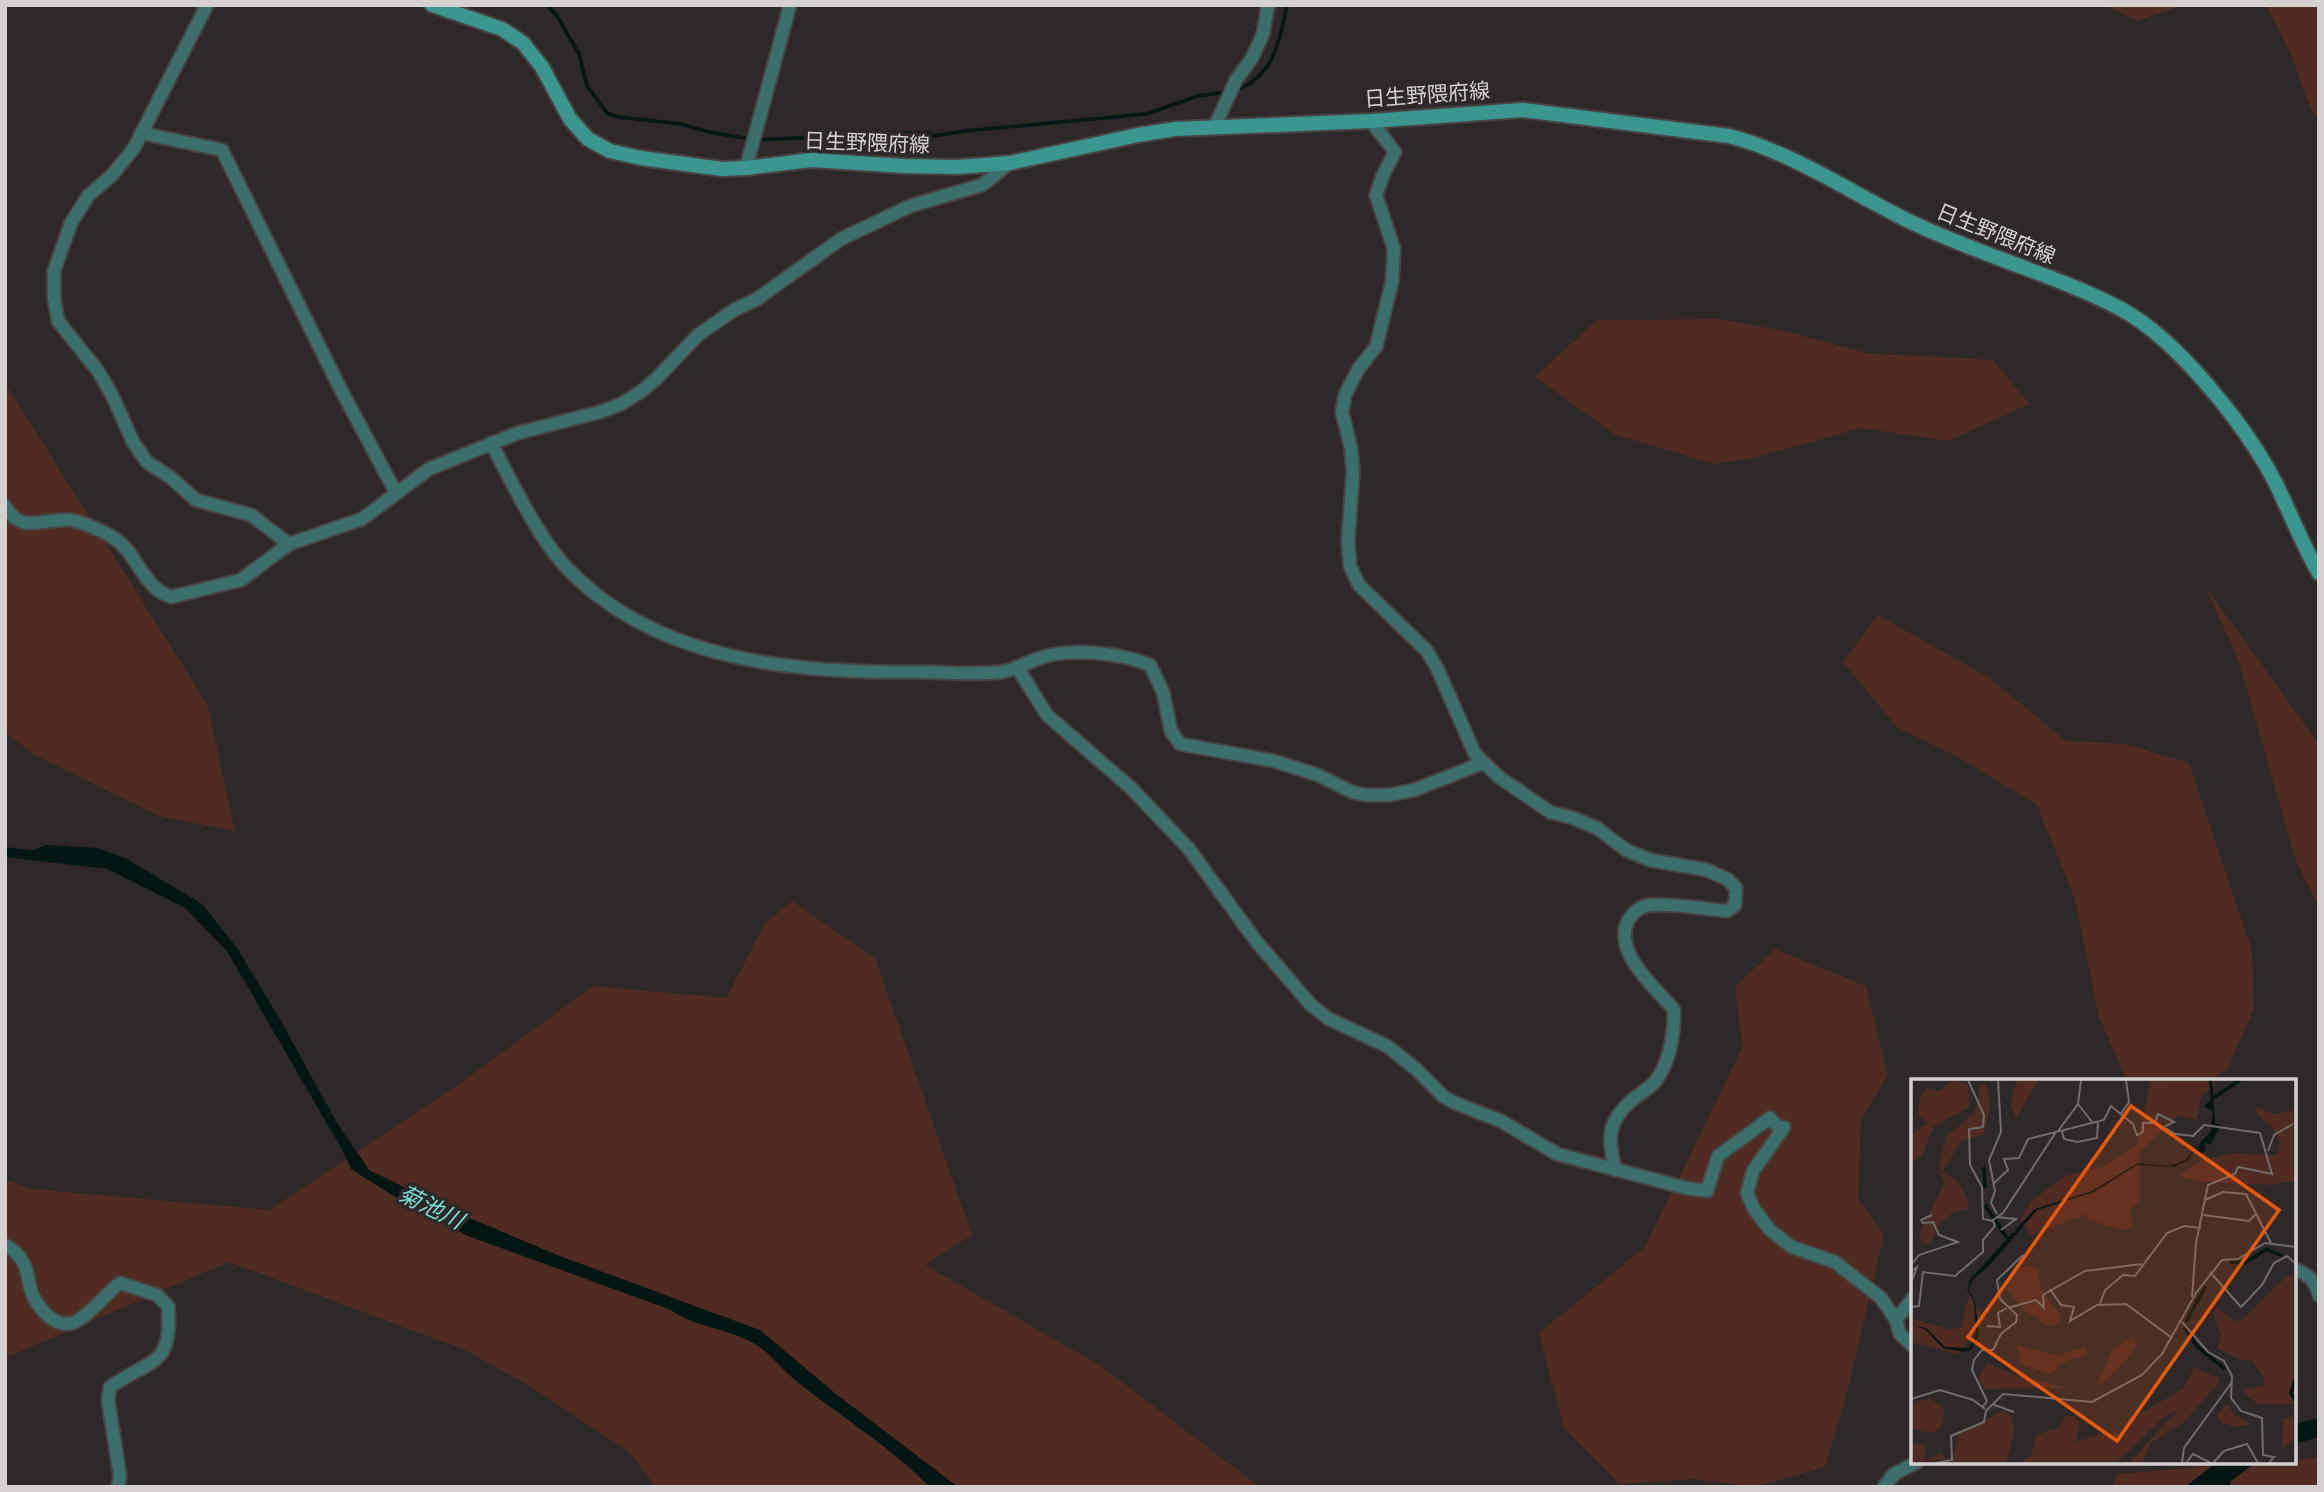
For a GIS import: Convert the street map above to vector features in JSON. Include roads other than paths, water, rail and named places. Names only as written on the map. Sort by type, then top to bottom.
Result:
[{"type":"main road","name":"日生野隈府線","points":[[432,5],[502,29],[523,43],[542,67],[570,119],[588,139],[610,151],[690,166],[746,168],[811,160],[957,167],[1010,163],[1175,129],[1371,121],[1523,110],[1729,136],[1760,144],[1910,222],[2090,294],[2124,310],[2151,329],[2180,357],[2254,447],[2274,481],[2319,573]]},
{"type":"street","points":[[207,5],[134,148],[112,175],[88,196],[71,223],[54,271],[54,298],[58,321],[98,371],[133,442],[147,462],[170,477],[196,500],[251,515],[289,544]]},
{"type":"street","points":[[746,168],[790,5]]},
{"type":"street","points":[[1214,128],[1236,80],[1252,58],[1263,34],[1268,5]]},
{"type":"street","points":[[1371,121],[1395,152],[1382,175],[1376,195],[1394,249],[1392,282],[1376,347],[1354,377],[1345,395],[1342,411],[1351,448],[1353,472],[1348,541],[1350,566],[1359,586],[1427,651],[1437,668],[1468,742],[1475,754],[1499,777],[1550,812],[1597,828],[1626,850],[1650,860],[1707,870],[1737,888],[1735,905],[1727,911],[1648,905],[1633,912],[1626,924],[1624,939],[1627,953],[1674,1010],[1674,1020],[1663,1069],[1655,1083],[1620,1112],[1608,1135],[1615,1170]]},
{"type":"street","points":[[141,133],[222,150],[338,384],[396,493]]},
{"type":"street","points":[[5,506],[19,522],[31,524],[76,521],[111,536],[125,547],[153,586],[171,597],[241,580],[289,544],[362,519],[429,469],[518,433],[621,404],[657,378],[698,335],[734,310],[757,299],[841,239],[910,206],[982,185],[1010,163]]},
{"type":"street","points":[[491,443],[540,530],[565,565],[597,594],[633,617],[688,644],[719,654],[764,663],[835,670],[1002,672],[1041,657],[1064,653],[1130,657],[1150,664],[1163,692],[1171,731],[1181,744],[1274,761],[1318,775],[1352,792],[1366,794],[1389,795],[1414,790],[1483,763]]},
{"type":"street","points":[[1017,667],[1046,715],[1131,788],[1189,849],[1256,941],[1311,1005],[1329,1019],[1387,1046],[1455,1104],[1501,1121],[1558,1154],[1707,1191],[1717,1156],[1770,1118],[1778,1127],[1784,1127],[1753,1171],[1747,1193],[1754,1209],[1770,1230],[1792,1247],[1835,1262],[1881,1298],[1896,1320],[1900,1334],[1911,1344]]},
{"type":"street","points":[[5,1245],[15,1251],[24,1264],[33,1296],[47,1316],[61,1323],[73,1323],[120,1283],[157,1296],[168,1306],[168,1343],[160,1358],[110,1387],[107,1400],[120,1476],[118,1487]]},
{"type":"street","points":[[2296,1270],[2314,1281],[2319,1295]]},
{"type":"street","points":[[1896,1320],[1911,1300]]},
{"type":"street","points":[[1884,1487],[1894,1475],[1913,1464]]},
{"type":"water","name":"菊池川","points":[[47,845],[98,848],[125,858],[202,904],[237,948],[337,1123],[369,1170],[449,1209],[557,1255],[760,1330],[836,1394],[958,1487],[930,1487],[881,1445],[795,1380],[760,1348],[745,1339],[468,1236],[392,1195],[351,1169],[227,951],[185,908],[107,869],[5,857],[5,847],[32,850]]},
{"type":"water","points":[[2319,1418],[2319,1437],[2296,1443],[2296,1424]]},
{"type":"water","points":[[2214,1464],[2253,1464],[2231,1481],[2230,1487],[2185,1487]]},
{"type":"waterway","points":[[547,5],[557,16],[579,54],[587,86],[607,113],[618,117],[681,124],[750,139]]},
{"type":"waterway","points":[[1234,91],[1258,77],[1266,67],[1277,45],[1287,5]]},
{"type":"waterway","points":[[757,140],[903,133],[929,133],[933,136],[1146,114],[1198,96],[1227,92]]}]
